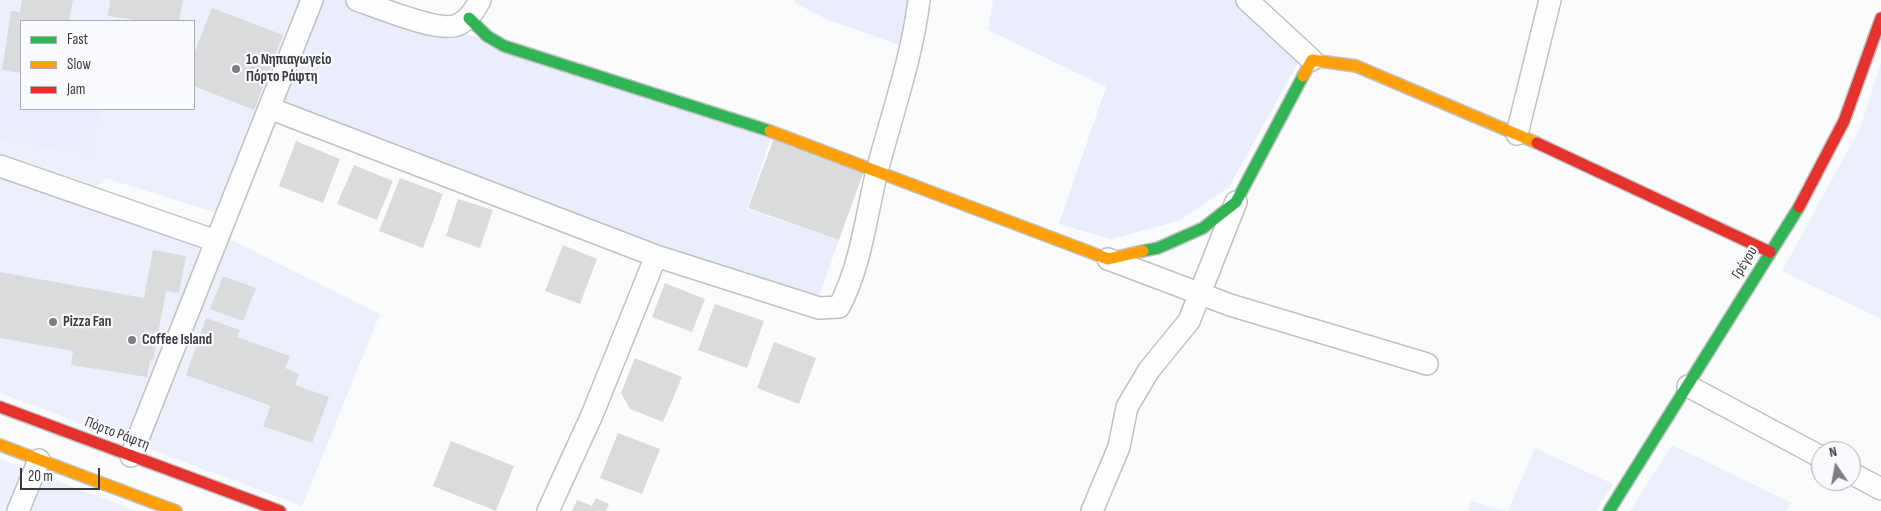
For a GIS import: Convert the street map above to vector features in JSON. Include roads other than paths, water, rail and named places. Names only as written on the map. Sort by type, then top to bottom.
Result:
[{"type":"street","points":[[131,456],[312,0]]},
{"type":"street","points":[[357,0],[440,27],[456,26],[474,9],[487,36],[504,46],[791,138],[1230,305],[1427,364]]},
{"type":"street","points":[[270,108],[656,256],[819,308],[840,307],[848,290],[916,30],[919,0]]},
{"type":"street","points":[[1247,0],[1312,60],[1332,60],[1356,66],[1517,134],[1770,252]]},
{"type":"street","points":[[1517,134],[1550,0]]},
{"type":"street","name":"Γρέγου","points":[[1609,511],[1802,202],[1844,121],[1881,18]]},
{"type":"street","points":[[1092,511],[1119,447],[1127,407],[1149,370],[1189,321],[1236,202],[1312,60]]},
{"type":"street","points":[[0,166],[216,241]]},
{"type":"street","points":[[1108,259],[1158,248],[1203,228],[1236,202]]},
{"type":"street","points":[[548,511],[592,415],[656,256]]},
{"type":"street","points":[[1688,386],[1811,452]]},
{"type":"street","name":"Πόρτο Ράφτη","points":[[0,407],[280,511]]},
{"type":"street","points":[[0,445],[176,511]]},
{"type":"street","points":[[18,511],[39,460]]},
{"type":"street","points":[[1861,478],[1881,489]]},
{"type":"place","name":"1ο Νηπιαγωγείο Πόρτο Ράφτη","points":[[236,69]]},
{"type":"place","name":"Pizza Fan","points":[[53,322]]},
{"type":"place","name":"Coffee Island","points":[[132,340]]}]
